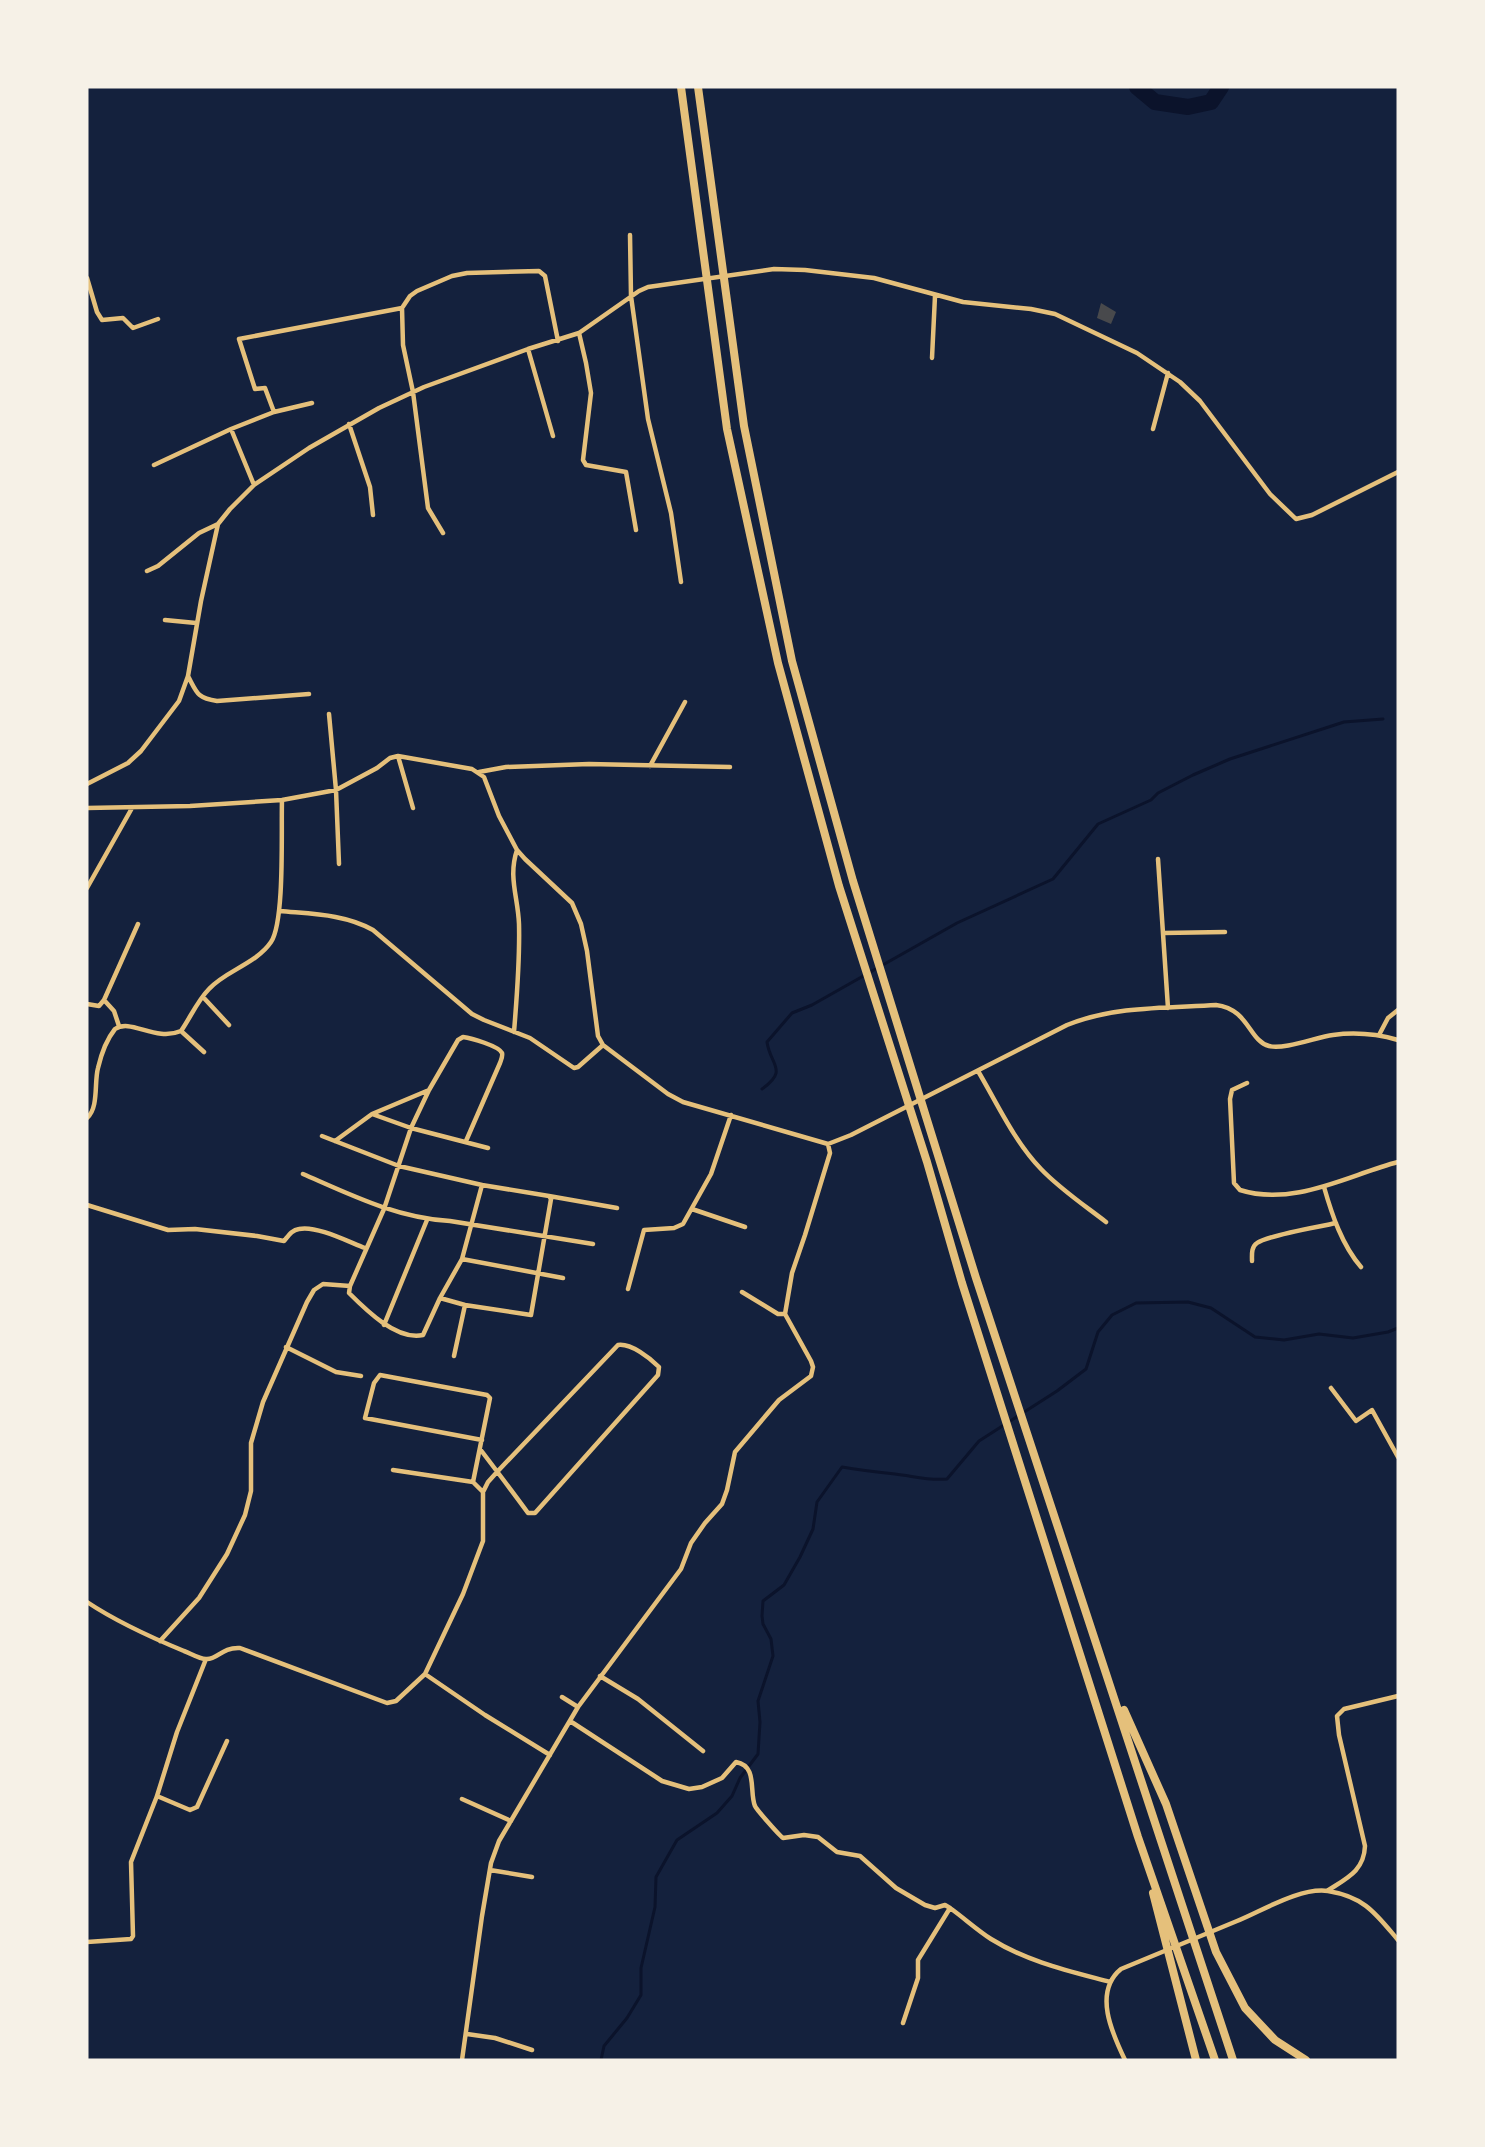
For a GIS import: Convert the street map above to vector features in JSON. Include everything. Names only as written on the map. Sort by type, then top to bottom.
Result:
[{"type":"highway","points":[[681,87],[727,429],[778,663],[839,886],[927,1162],[962,1283],[1138,1837],[1215,2060]]},
{"type":"highway","points":[[698,87],[744,426],[792,661],[853,881],[976,1278],[1233,2060]]},
{"type":"highway","points":[[1108,1676],[1166,1804],[1216,1952],[1245,2008],[1275,2040],[1306,2060]]},
{"type":"highway","points":[[1138,1837],[1196,2060]]},
{"type":"street","points":[[630,235],[631,296],[648,419],[671,513],[681,582]]},
{"type":"street","points":[[87,784],[128,763],[141,752],[179,701],[188,676],[196,623],[218,524],[254,485],[349,424],[413,392],[528,349],[579,333],[631,296],[648,287],[774,269],[805,270],[874,278],[934,296],[1055,314],[1137,353],[1168,373],[1200,401],[1270,494],[1296,519],[1312,514],[1398,472]]},
{"type":"street","points":[[443,533],[428,508],[413,392],[403,345],[402,308],[410,296],[417,291],[452,276],[467,273],[539,271],[545,276],[558,341]]},
{"type":"street","points":[[87,278],[97,312],[102,320],[123,318],[133,328],[158,319]]},
{"type":"street","points":[[932,358],[934,296]]},
{"type":"street","points":[[274,412],[265,388],[255,389],[238,339],[402,308]]},
{"type":"street","points":[[579,333],[591,393],[583,460],[586,465],[626,472],[636,530]]},
{"type":"street","points":[[528,349],[553,436]]},
{"type":"street","points":[[1153,429],[1168,373]]},
{"type":"street","points":[[154,465],[231,429],[274,412],[312,403]]},
{"type":"street","points":[[349,424],[370,487],[374,515]]},
{"type":"street","points":[[231,429],[254,485]]},
{"type":"street","points":[[147,571],[158,566],[199,532],[218,524]]},
{"type":"street","points":[[165,620],[196,623]]},
{"type":"street","points":[[188,676],[199,696],[217,701],[309,694]]},
{"type":"street","points":[[650,766],[685,702]]},
{"type":"street","points":[[328,714],[336,790],[339,864]]},
{"type":"street","points":[[398,756],[413,808]]},
{"type":"street","points":[[87,808],[132,808],[282,800],[336,790],[377,768],[390,758],[398,756],[479,772],[484,777],[499,816],[518,850],[572,903],[577,912],[587,951],[598,1036],[603,1045],[668,1094],[683,1102],[828,1144],[851,1135],[1084,1018],[1136,1009],[1216,1005],[1236,1011],[1261,1041],[1273,1047],[1333,1035],[1379,1035],[1398,1040]]},
{"type":"street","points":[[479,772],[577,764],[730,767]]},
{"type":"street","points":[[87,1118],[93,1110],[98,1068],[112,1033],[119,1026],[125,1025],[164,1036],[181,1031],[211,987],[264,950],[272,940],[280,911],[282,800]]},
{"type":"street","points":[[87,888],[132,808]]},
{"type":"street","points":[[514,1032],[519,972],[519,922],[512,867],[518,850]]},
{"type":"street","points":[[1158,859],[1168,1008]]},
{"type":"street","points":[[280,911],[317,914],[360,923],[373,930],[472,1014],[530,1038],[575,1069],[603,1045]]},
{"type":"street","points":[[87,1004],[99,1006],[104,1000],[138,924]]},
{"type":"street","points":[[1163,933],[1225,932]]},
{"type":"street","points":[[203,997],[229,1025]]},
{"type":"street","points":[[104,1000],[114,1011],[119,1026]]},
{"type":"street","points":[[1379,1035],[1388,1018],[1398,1010]]},
{"type":"street","points":[[181,1031],[204,1052]]},
{"type":"street","points":[[466,1142],[502,1058],[500,1050],[466,1037],[460,1038],[429,1090],[411,1128],[384,1209],[365,1248],[349,1293],[384,1325],[410,1335],[423,1335],[462,1259],[482,1185]]},
{"type":"street","points":[[978,1071],[1024,1149],[1061,1188],[1106,1222]]},
{"type":"street","points":[[1247,1083],[1232,1090],[1230,1094],[1236,1186],[1245,1191],[1279,1195],[1324,1187],[1371,1169],[1398,1162]]},
{"type":"street","points":[[335,1141],[372,1114],[429,1090]]},
{"type":"street","points":[[372,1114],[411,1128],[488,1148]]},
{"type":"street","points":[[628,1289],[644,1230],[674,1228],[683,1224],[711,1174],[731,1115]]},
{"type":"street","points":[[322,1136],[399,1166],[482,1185],[617,1208]]},
{"type":"street","points":[[462,2060],[482,1916],[494,1851],[578,1707],[681,1569],[691,1543],[705,1522],[722,1504],[735,1452],[779,1400],[811,1376],[813,1371],[811,1361],[785,1314],[792,1273],[830,1153],[828,1144]]},
{"type":"street","points":[[303,1174],[384,1209],[427,1220],[472,1224],[593,1244]]},
{"type":"street","points":[[1324,1187],[1336,1223],[1361,1267]]},
{"type":"street","points":[[440,1298],[465,1305],[529,1316],[551,1199],[549,1196]]},
{"type":"street","points":[[87,1205],[168,1230],[195,1229],[284,1241],[291,1232],[300,1228],[312,1228],[365,1248]]},
{"type":"street","points":[[692,1209],[745,1227]]},
{"type":"street","points":[[384,1325],[427,1220]]},
{"type":"street","points":[[1252,1261],[1253,1248],[1256,1243],[1336,1223]]},
{"type":"street","points":[[462,1259],[563,1278]]},
{"type":"street","points":[[160,1641],[199,1598],[227,1554],[245,1515],[251,1491],[251,1443],[263,1402],[286,1347],[314,1290],[323,1284],[350,1286]]},
{"type":"street","points":[[742,1292],[778,1314],[785,1314]]},
{"type":"street","points":[[454,1356],[465,1305]]},
{"type":"street","points":[[87,1602],[160,1641],[206,1659],[215,1657],[230,1647],[240,1648],[387,1704],[396,1701],[424,1674],[463,1594],[483,1541],[483,1492],[497,1472],[618,1345],[624,1344],[632,1348],[659,1367],[658,1375],[535,1513],[528,1513],[497,1472],[480,1449]]},
{"type":"street","points":[[286,1347],[336,1372],[360,1376]]},
{"type":"street","points":[[473,1482],[482,1440],[490,1401],[487,1395],[380,1375],[374,1383],[365,1418],[482,1440]]},
{"type":"street","points":[[1331,1388],[1356,1420],[1372,1410],[1398,1457]]},
{"type":"street","points":[[393,1470],[473,1482],[483,1492]]},
{"type":"street","points":[[87,1942],[124,1941],[133,1936],[132,1862],[157,1796],[177,1732],[206,1659]]},
{"type":"street","points":[[424,1674],[550,1755]]},
{"type":"street","points":[[600,1676],[638,1699],[704,1751]]},
{"type":"street","points":[[1327,1891],[1357,1869],[1364,1860],[1365,1853],[1339,1735],[1337,1716],[1344,1709],[1398,1696]]},
{"type":"street","points":[[562,1697],[578,1707]]},
{"type":"street","points":[[570,1721],[662,1781],[689,1789],[702,1787],[722,1778],[736,1762],[743,1764],[750,1773],[757,1810],[783,1838],[804,1835],[818,1837],[837,1852],[860,1856],[896,1887],[925,1905],[935,1908],[945,1905],[991,1939],[1025,1957],[1110,1982]]},
{"type":"street","points":[[157,1796],[190,1810],[197,1807],[227,1741]]},
{"type":"street","points":[[462,1799],[511,1821]]},
{"type":"street","points":[[490,1870],[532,1877]]},
{"type":"street","points":[[1125,2060],[1109,2025],[1107,2003],[1110,1982],[1121,1969],[1299,1895],[1327,1891],[1357,1900],[1378,1914],[1398,1940]]},
{"type":"street","points":[[903,2023],[918,1978],[918,1960],[950,1908]]},
{"type":"street","points":[[467,2034],[495,2038],[532,2050]]},
{"type":"building","points":[[1101,303],[1116,312],[1111,324],[1097,318]]},
{"type":"waterway","points":[[1137,87],[1155,102],[1188,107],[1211,102],[1221,87]]},
{"type":"waterway","points":[[762,1089],[775,1077],[776,1072],[767,1042],[792,1013],[812,1005],[957,923],[1053,879],[1098,824],[1151,800],[1158,793],[1193,775],[1230,759],[1344,722],[1383,719]]},
{"type":"waterway","points":[[601,2060],[604,2046],[627,2018],[641,1995],[641,1968],[655,1907],[656,1877],[677,1840],[717,1813],[732,1796],[740,1778],[758,1754],[760,1722],[758,1701],[773,1656],[771,1639],[763,1624],[763,1601],[784,1585],[813,1529],[817,1502],[842,1467],[927,1479],[947,1479],[979,1441],[1057,1391],[1086,1369],[1098,1332],[1112,1315],[1136,1303],[1188,1302],[1211,1308],[1255,1337],[1284,1340],[1319,1334],[1353,1338],[1398,1328]]}]
